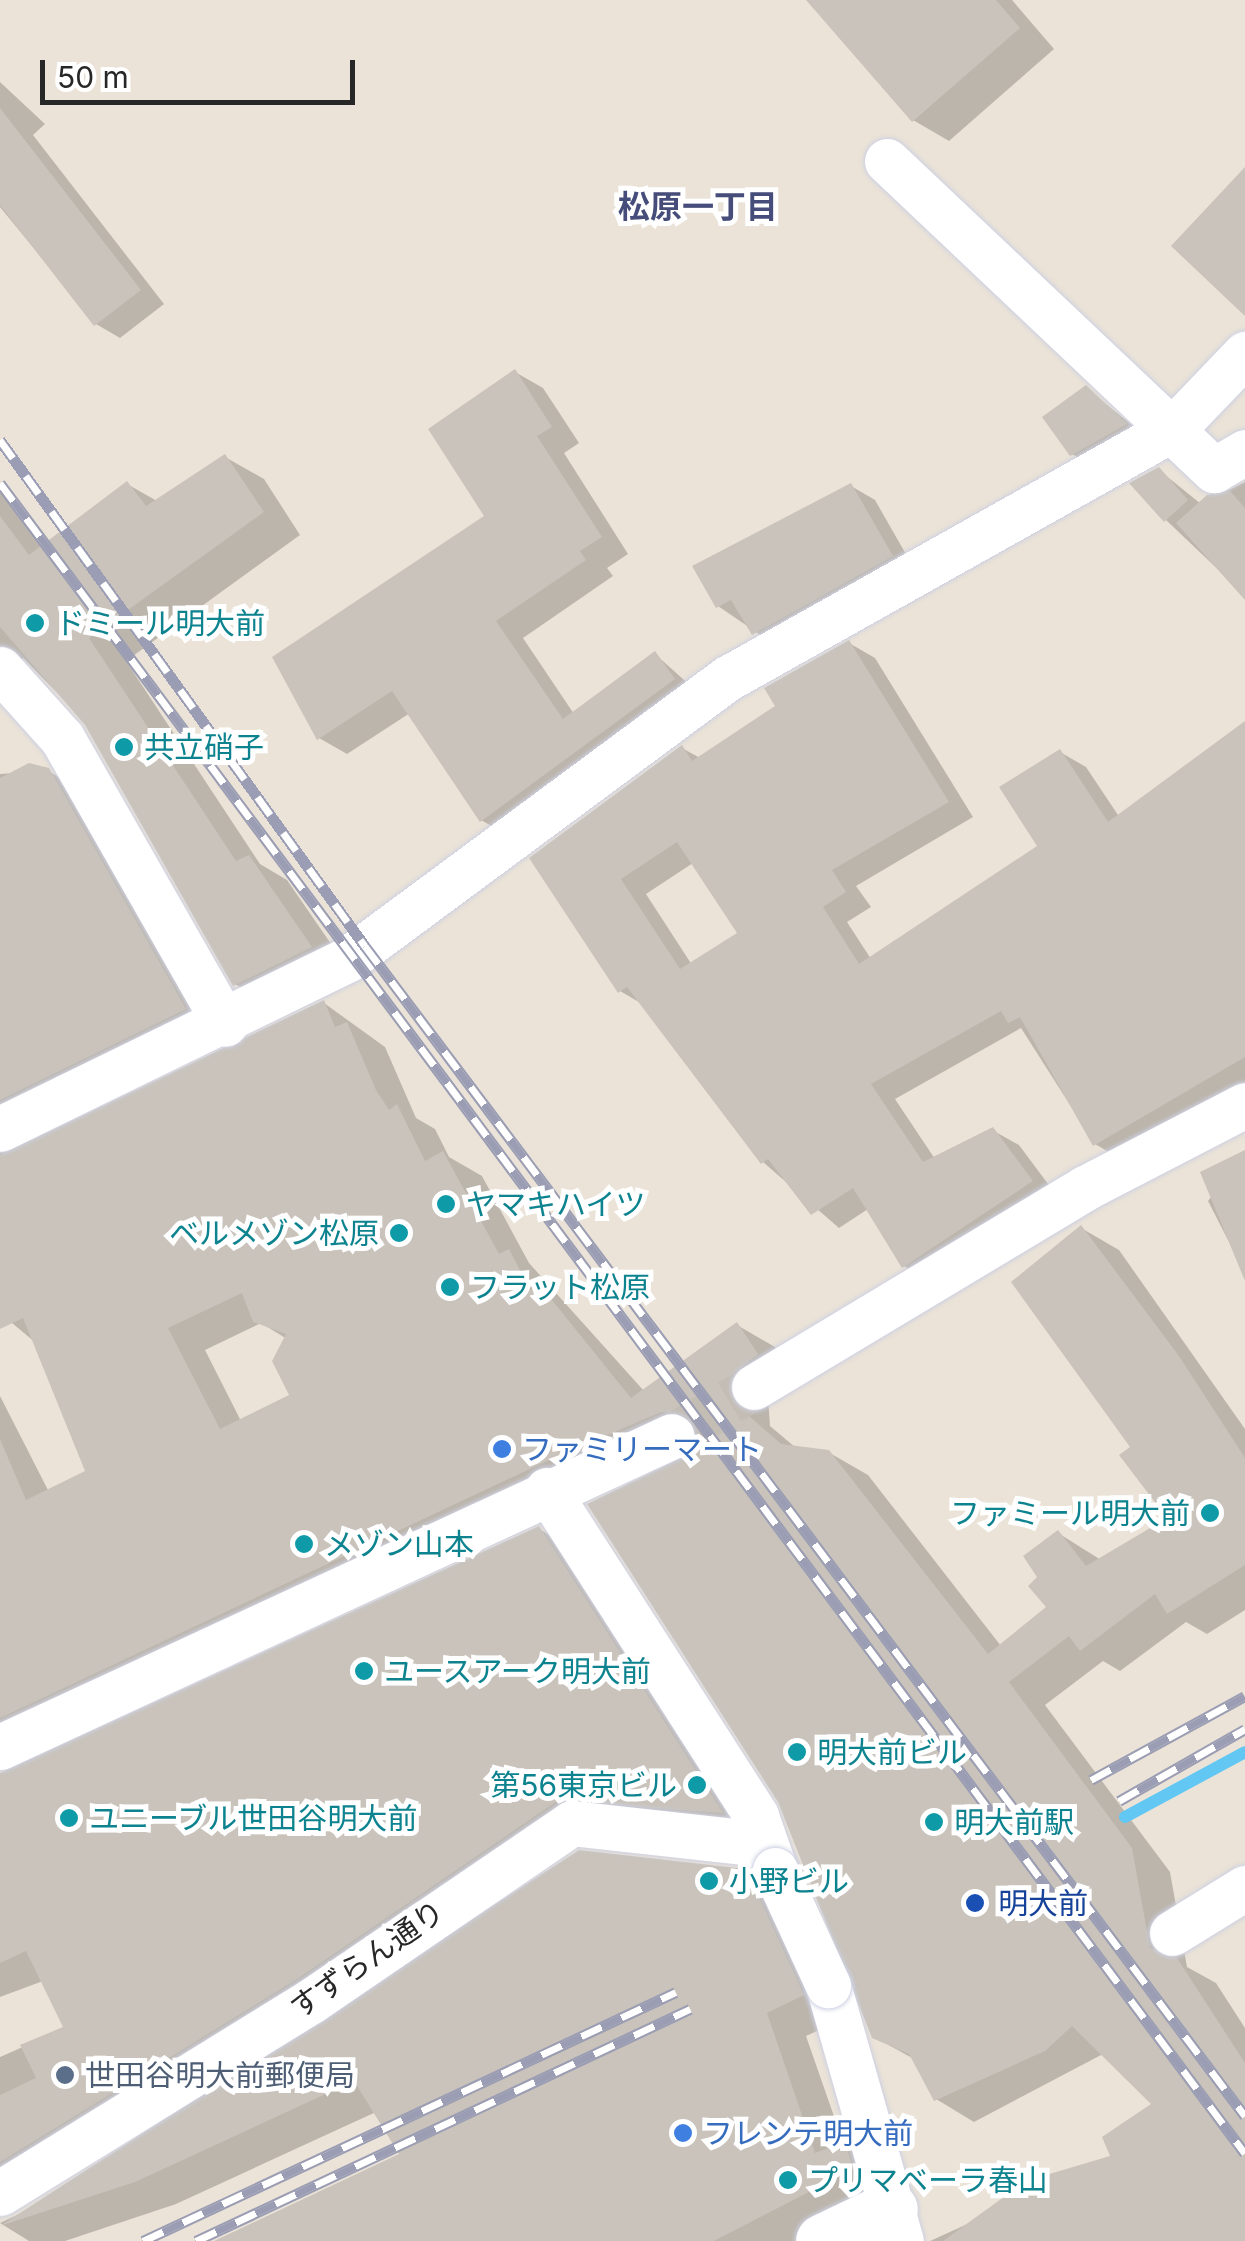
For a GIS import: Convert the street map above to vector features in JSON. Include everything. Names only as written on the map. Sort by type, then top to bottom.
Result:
[{"type":"street","points":[[887,161],[1174,428],[1214,470],[1245,452]]},
{"type":"street","points":[[0,1129],[225,1024],[348,959],[728,678],[1174,428],[1245,354]]},
{"type":"street","points":[[0,669],[62,738],[225,1024]]},
{"type":"street","points":[[754,1386],[1085,1188],[1245,1105]]},
{"type":"street","points":[[0,1747],[547,1490],[672,1436]]},
{"type":"street","points":[[547,1490],[756,1816],[768,1857],[828,1985],[896,2225],[823,2241]]},
{"type":"street","name":"すずらん通り","points":[[0,2193],[311,2001],[572,1823],[768,1857]]},
{"type":"street","points":[[1172,1933],[1245,1888]]},
{"type":"building","points":[[806,0],[996,0],[1020,28],[912,122]]},
{"type":"building","points":[[0,108],[141,290],[94,326],[0,205]]},
{"type":"building","points":[[1245,167],[1245,316],[1171,246]]},
{"type":"building","points":[[515,369],[552,427],[537,436],[602,537],[580,551],[586,560],[496,621],[563,719],[655,651],[675,679],[480,822],[392,691],[317,740],[272,657],[484,516],[428,429]]},
{"type":"building","points":[[1086,385],[1127,424],[1070,456],[1042,417]]},
{"type":"building","points":[[225,454],[264,512],[89,638],[236,861],[249,855],[312,947],[233,986],[85,725],[0,627],[0,516],[29,555],[127,481],[146,506]]},
{"type":"building","points":[[1159,467],[1188,500],[1164,522],[1129,483]]},
{"type":"building","points":[[851,483],[893,556],[752,635],[731,600],[716,608],[692,566]]},
{"type":"building","points":[[1230,491],[1245,508],[1245,600],[1176,523],[1207,495]]},
{"type":"building","points":[[849,640],[949,802],[832,870],[846,892],[823,907],[859,964],[1037,846],[999,787],[1060,749],[1108,822],[1245,721],[1245,1057],[1093,1146],[1020,1017],[1008,1023],[1001,1011],[871,1084],[923,1162],[993,1127],[1033,1181],[902,1268],[853,1188],[811,1215],[768,1159],[761,1164],[627,987],[618,993],[529,858],[682,745],[692,761],[775,706],[764,688]],"holes":[[[677,842],[737,933],[680,969],[621,879]]]},
{"type":"building","points":[[29,763],[49,768],[186,1009],[0,1100],[0,778]]},
{"type":"building","points":[[324,1000],[335,1027],[347,1022],[376,1090],[389,1110],[397,1104],[425,1161],[443,1151],[499,1254],[509,1249],[530,1290],[539,1284],[631,1398],[737,1322],[758,1354],[731,1375],[732,1401],[781,1444],[829,1450],[988,1654],[1046,1607],[1028,1586],[1037,1577],[1023,1556],[1058,1530],[1086,1566],[1167,1518],[1119,1455],[1130,1447],[1011,1282],[1081,1225],[1179,1356],[1245,1458],[1245,1565],[1167,1614],[1155,1594],[1080,1651],[1069,1636],[1009,1682],[1132,1848],[1150,1948],[1177,1958],[1245,2063],[1245,2241],[943,2241],[1026,2181],[1110,2156],[1102,2137],[1151,2104],[1072,2026],[1045,2051],[934,2101],[909,2054],[872,2038],[778,1802],[587,1504],[693,1452],[696,1426],[686,1414],[661,1412],[534,1467],[0,1718],[0,1439],[26,1500],[85,1471],[23,1318],[0,1329],[0,1155]],"holes":[[[242,1293],[253,1322],[286,1334],[272,1361],[289,1395],[220,1429],[168,1328]]]},
{"type":"building","points":[[1245,1150],[1245,1281],[1200,1172]]},
{"type":"building","points":[[539,1526],[723,1813],[557,1801],[297,1979],[0,2162],[0,2095],[36,2078],[20,2045],[63,2027],[26,1951],[0,1963],[0,1773]]},
{"type":"building","points":[[579,1850],[746,1869],[804,1995],[767,2013],[815,2153],[845,2142],[853,2169],[714,2241],[214,2241],[399,2154],[354,2081],[135,2182],[0,2226]]},
{"type":"waterway","points":[[1125,1817],[1245,1752]]},
{"type":"tunnel","points":[[672,1436],[754,1387]]},
{"type":"railway","points":[[0,440],[365,946],[1245,2116]]},
{"type":"railway","points":[[0,483],[1245,2153]]},
{"type":"railway","points":[[1091,1780],[1245,1696]]},
{"type":"railway","points":[[1119,1801],[1245,1729]]},
{"type":"railway","points":[[143,2241],[676,1992]]},
{"type":"railway","points":[[196,2241],[690,2009]]},
{"type":"place","name":"ドミール明大前","points":[[35,623]]},
{"type":"place","name":"共立硝子","points":[[124,747]]},
{"type":"place","name":"ヤマキハイツ","points":[[446,1204]]},
{"type":"place","name":"ベルメゾン松原","points":[[399,1233]]},
{"type":"place","name":"フラット松原","points":[[450,1287]]},
{"type":"place","name":"ファミリーマート","points":[[502,1449]]},
{"type":"place","name":"ファミール明大前","points":[[1210,1513]]},
{"type":"place","name":"メゾン山本","points":[[304,1544]]},
{"type":"place","name":"ユースアーク明大前","points":[[364,1671]]},
{"type":"place","name":"明大前ビル","points":[[797,1752]]},
{"type":"place","name":"第56東京ビル","points":[[697,1785]]},
{"type":"place","name":"ユニーブル世田谷明大前","points":[[69,1818]]},
{"type":"place","name":"明大前駅","points":[[934,1822]]},
{"type":"place","name":"小野ビル","points":[[709,1881]]},
{"type":"place","name":"明大前","points":[[975,1903]]},
{"type":"place","name":"世田谷明大前郵便局","points":[[65,2075]]},
{"type":"place","name":"フレンテ明大前","points":[[683,2133]]},
{"type":"place","name":"プリマベーラ春山","points":[[788,2180]]},
{"type":"district","name":"松原一丁目","points":[[698,207]]}]
